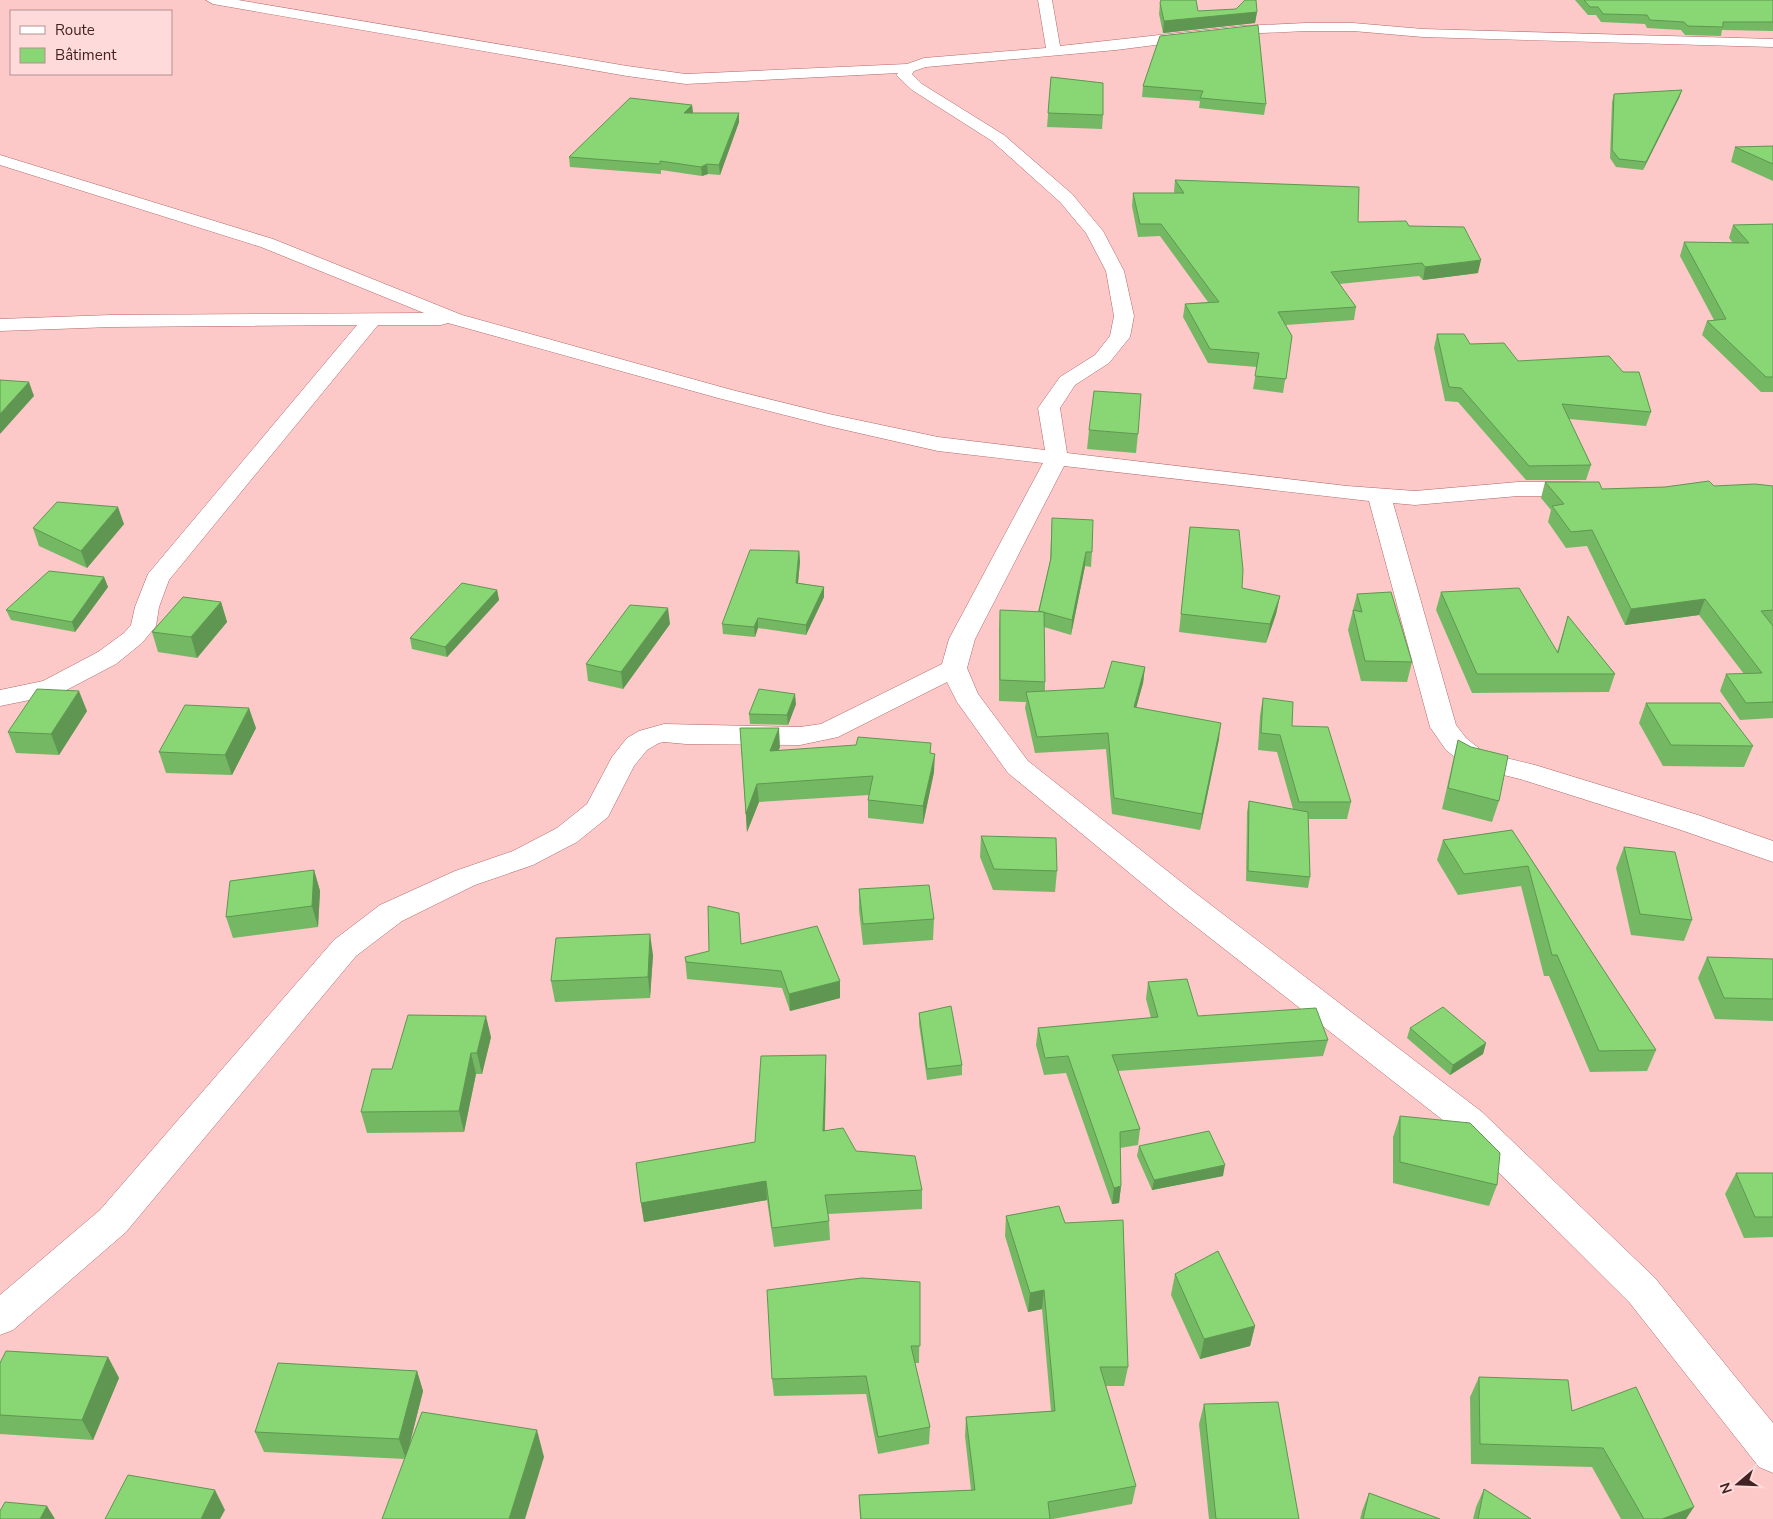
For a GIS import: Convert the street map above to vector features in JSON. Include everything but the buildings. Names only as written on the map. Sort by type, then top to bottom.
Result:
[{"type":"street","points":[[213,0],[627,71],[686,79],[737,78],[910,68],[924,63],[1116,46],[1241,30],[1316,27],[1773,43]]},
{"type":"street","points":[[1045,0],[1054,52]]},
{"type":"street","points":[[910,68],[904,75],[909,81],[998,138],[1066,198],[1094,231],[1115,271],[1124,316],[1120,337],[1102,359],[1067,381],[1049,408],[1057,458],[962,639],[954,668],[966,696],[1018,767],[1184,900],[1470,1122],[1642,1290],[1773,1454]]},
{"type":"street","points":[[0,160],[267,243],[455,319],[725,394],[828,420],[938,444],[1415,498],[1518,489],[1597,489]]},
{"type":"street","points":[[0,325],[111,321],[455,319]]},
{"type":"street","points":[[0,698],[50,688],[100,662],[133,638],[143,626],[147,607],[157,579],[373,320]]},
{"type":"street","points":[[1379,495],[1443,727],[1456,744],[1476,760],[1534,774],[1688,822],[1773,852]]},
{"type":"street","points":[[0,1318],[113,1221],[344,948],[391,913],[465,878],[523,858],[567,835],[598,810],[622,763],[637,744],[648,737],[664,733],[686,735],[800,736],[828,731],[954,668]]}]
